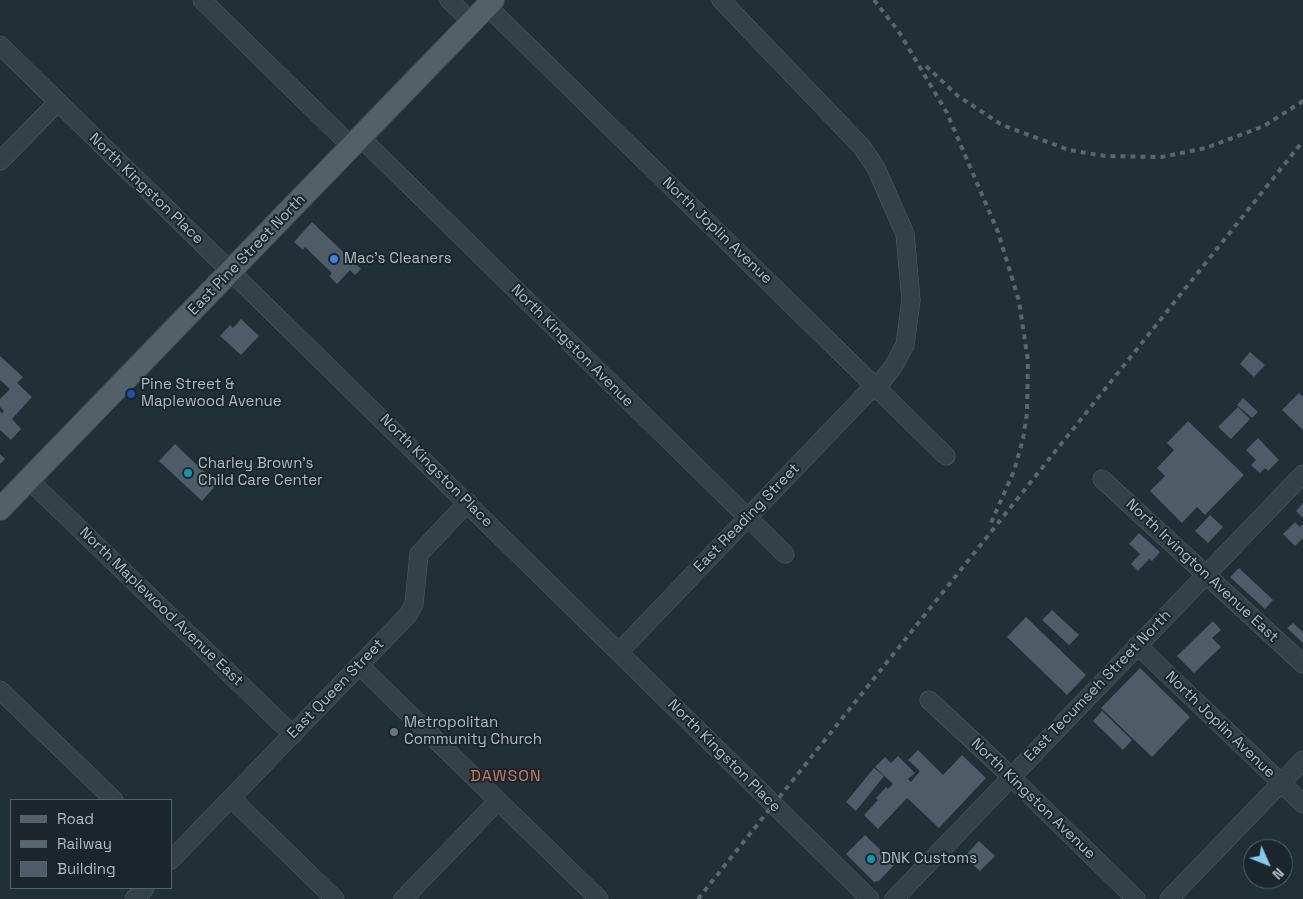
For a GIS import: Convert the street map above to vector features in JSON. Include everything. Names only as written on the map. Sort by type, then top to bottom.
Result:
[{"type":"main road","name":"East Pine Street North","points":[[0,509],[484,9]]},
{"type":"street","name":"North Kingston Avenue","points":[[202,0],[355,141],[785,554]]},
{"type":"street","name":"North Joplin Avenue","points":[[449,0],[484,9],[877,387],[946,456]]},
{"type":"street","points":[[721,0],[862,147],[876,168],[893,202],[905,234],[911,300],[905,346],[893,367],[877,387]]},
{"type":"street","name":"North Kingston Place","points":[[0,45],[57,103],[468,502],[870,899]]},
{"type":"street","points":[[0,161],[57,103]]},
{"type":"street","name":"East Reading Street","points":[[619,652],[867,394],[877,387]]},
{"type":"street","name":"East Tecumseh Street North","points":[[894,899],[1303,474]]},
{"type":"street","name":"North Irvington Avenue East","points":[[1102,479],[1303,664]]},
{"type":"street","name":"North Maplewood Avenue East","points":[[29,480],[292,735]]},
{"type":"street","name":"East Queen Street","points":[[172,858],[360,666],[411,611],[414,604],[419,554],[468,502]]},
{"type":"street","name":"North Joplin Avenue","points":[[1137,645],[1303,804]]},
{"type":"street","points":[[360,666],[599,899]]},
{"type":"street","points":[[0,690],[113,799]]},
{"type":"street","name":"North Kingston Avenue","points":[[929,700],[1012,777],[1136,899]]},
{"type":"street","points":[[1169,899],[1303,760]]},
{"type":"street","points":[[231,798],[335,899]]},
{"type":"street","points":[[403,899],[498,802]]},
{"type":"street","points":[[134,899],[144,889]]},
{"type":"building","name":"Mac's Cleaners","points":[[312,222],[361,269],[355,275],[350,270],[337,284],[329,276],[332,273],[305,247],[303,250],[294,242]]},
{"type":"building","points":[[241,319],[259,336],[241,355],[220,336],[230,325],[233,328]]},
{"type":"building","points":[[1250,352],[1265,365],[1254,377],[1240,364]]},
{"type":"building","points":[[0,356],[23,377],[17,383],[32,397],[12,419],[21,429],[11,440],[0,430],[0,412],[4,411],[0,407],[0,399],[10,389],[0,380]]},
{"type":"building","points":[[1299,393],[1303,397],[1303,430],[1282,410]]},
{"type":"building","points":[[1243,398],[1258,412],[1252,418],[1237,405]]},
{"type":"building","points":[[1238,407],[1250,419],[1231,439],[1218,427]]},
{"type":"building","points":[[1188,421],[1244,475],[1205,515],[1197,507],[1182,523],[1150,491],[1165,476],[1157,468],[1174,450],[1167,443]]},
{"type":"building","points":[[1258,438],[1279,460],[1268,471],[1265,468],[1260,473],[1251,465],[1256,460],[1246,450]]},
{"type":"building","name":"Charley Brown's Child Care Center","points":[[175,444],[217,484],[202,501],[159,461]]},
{"type":"building","points":[[0,454],[5,459],[0,464]]},
{"type":"building","points":[[1303,503],[1303,518],[1296,511]]},
{"type":"building","points":[[1210,515],[1223,527],[1208,543],[1195,531]]},
{"type":"building","points":[[1295,522],[1300,527],[1303,524],[1303,538],[1295,546],[1283,534]]},
{"type":"building","points":[[1139,533],[1160,552],[1152,561],[1149,559],[1138,571],[1131,564],[1140,554],[1129,544]]},
{"type":"building","points":[[1239,568],[1273,600],[1265,609],[1230,577]]},
{"type":"building","points":[[1052,610],[1079,635],[1069,645],[1042,620]]},
{"type":"building","points":[[1026,617],[1086,675],[1067,695],[1007,637]]},
{"type":"building","points":[[1213,621],[1221,630],[1212,638],[1221,647],[1194,673],[1177,656]]},
{"type":"building","points":[[1293,623],[1303,632],[1303,643],[1287,628]]},
{"type":"building","points":[[1140,668],[1190,717],[1152,757],[1101,708]]},
{"type":"building","points":[[1102,711],[1132,740],[1123,750],[1093,721]]},
{"type":"building","points":[[918,750],[943,775],[962,755],[986,778],[939,828],[907,798],[878,829],[864,815],[878,800],[876,798],[886,787],[888,789],[893,784],[875,767],[885,757],[891,763],[898,756],[915,773],[908,779],[911,782],[920,771],[908,760]]},
{"type":"building","points":[[874,768],[884,776],[856,811],[846,802]]},
{"type":"building","name":"DNK Customs","points":[[865,835],[895,864],[879,881],[874,882],[846,854]]},
{"type":"building","points":[[979,841],[995,856],[980,871],[964,857]]},
{"type":"railway","points":[[874,0],[899,32],[947,113],[998,232],[1019,301],[1028,361],[1027,413],[1023,439],[1014,471],[990,525]]},
{"type":"railway","points":[[926,66],[958,96],[1002,125],[1069,150],[1105,156],[1161,157],[1206,148],[1264,126],[1303,101]]},
{"type":"railway","points":[[698,899],[1303,141]]},
{"type":"place","name":"Mac's Cleaners","points":[[334,259]]},
{"type":"place","name":"Pine Street & Maplewood Avenue","points":[[131,394]]},
{"type":"place","name":"Charley Brown's Child Care Center","points":[[188,473]]},
{"type":"place","name":"Metropolitan Community Church","points":[[394,732]]},
{"type":"place","name":"DNK Customs","points":[[871,859]]},
{"type":"district","name":"DAWSON","points":[[506,777]]}]
